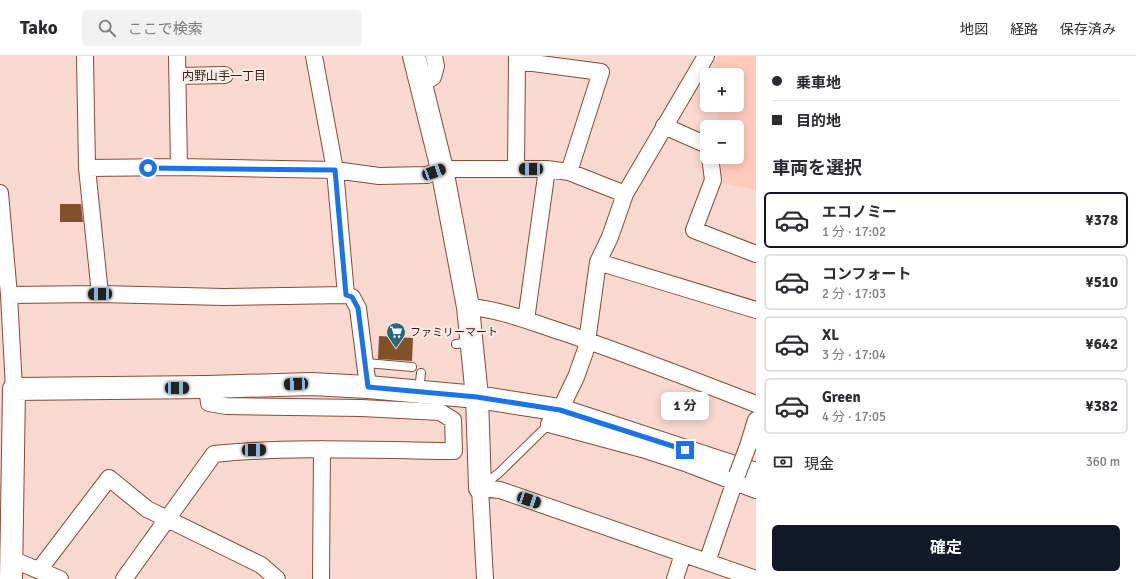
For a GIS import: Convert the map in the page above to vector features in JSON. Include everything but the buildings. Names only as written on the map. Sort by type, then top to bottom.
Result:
[{"type":"street","points":[[85,56],[87,168],[100,294]]},
{"type":"street","points":[[177,56],[179,167]]},
{"type":"street","points":[[314,56],[335,170],[346,295]]},
{"type":"street","points":[[414,56],[442,169],[468,307],[464,343],[477,397],[485,579]]},
{"type":"street","points":[[422,84],[433,77],[436,66],[434,56]]},
{"type":"street","points":[[555,417],[576,377],[588,341],[598,262],[610,237],[625,194],[706,56]]},
{"type":"street","points":[[516,169],[518,58],[601,72],[569,172]]},
{"type":"street","points":[[178,76],[225,75]]},
{"type":"street","points":[[664,126],[700,142]]},
{"type":"street","points":[[711,164],[713,180],[694,230],[756,254]]},
{"type":"street","points":[[87,168],[179,167],[335,170],[379,176],[427,175],[442,169],[547,169],[569,172],[625,194]]},
{"type":"street","points":[[526,320],[547,169]]},
{"type":"street","points":[[0,193],[9,295],[7,388],[10,569],[39,570],[60,579]]},
{"type":"street","points":[[598,262],[756,310]]},
{"type":"street","points":[[9,295],[100,294],[224,297],[346,295],[352,297],[356,302],[366,363],[368,387]]},
{"type":"street","points":[[468,307],[483,308],[526,320],[588,341],[756,404]]},
{"type":"street","points":[[7,388],[207,387],[311,384],[368,387],[420,382],[555,417],[742,477],[756,490]]},
{"type":"street","points":[[124,579],[214,454],[254,450],[322,449],[454,451],[453,420],[440,412],[361,408],[226,406],[209,403],[207,387]]},
{"type":"street","points":[[707,562],[742,477],[748,446],[756,420]]},
{"type":"street","points":[[321,579],[322,449]]},
{"type":"street","points":[[39,570],[109,478],[147,509],[261,565],[277,579]]},
{"type":"street","points":[[480,488],[500,490],[707,562],[739,576],[756,579]]},
{"type":"street","points":[[675,579],[683,554]]},
{"type":"lane","points":[[366,363],[412,367]]},
{"type":"lane","points":[[480,488],[499,473],[555,417]]},
{"type":"shaded area","points":[[718,56],[756,56],[756,190],[723,183],[722,164],[744,164],[744,120],[717,120],[717,112],[744,112],[744,68],[713,68],[713,63]]},
{"type":"place","name":"ファミリーマート","points":[[396,349]]},
{"type":"district","name":"内野山手一丁目","points":[[224,76]]},
{"type":"route","points":[[148,168],[195,167],[335,170],[346,295],[352,297],[358,308],[368,387],[477,397],[560,410],[685,450]]}]
